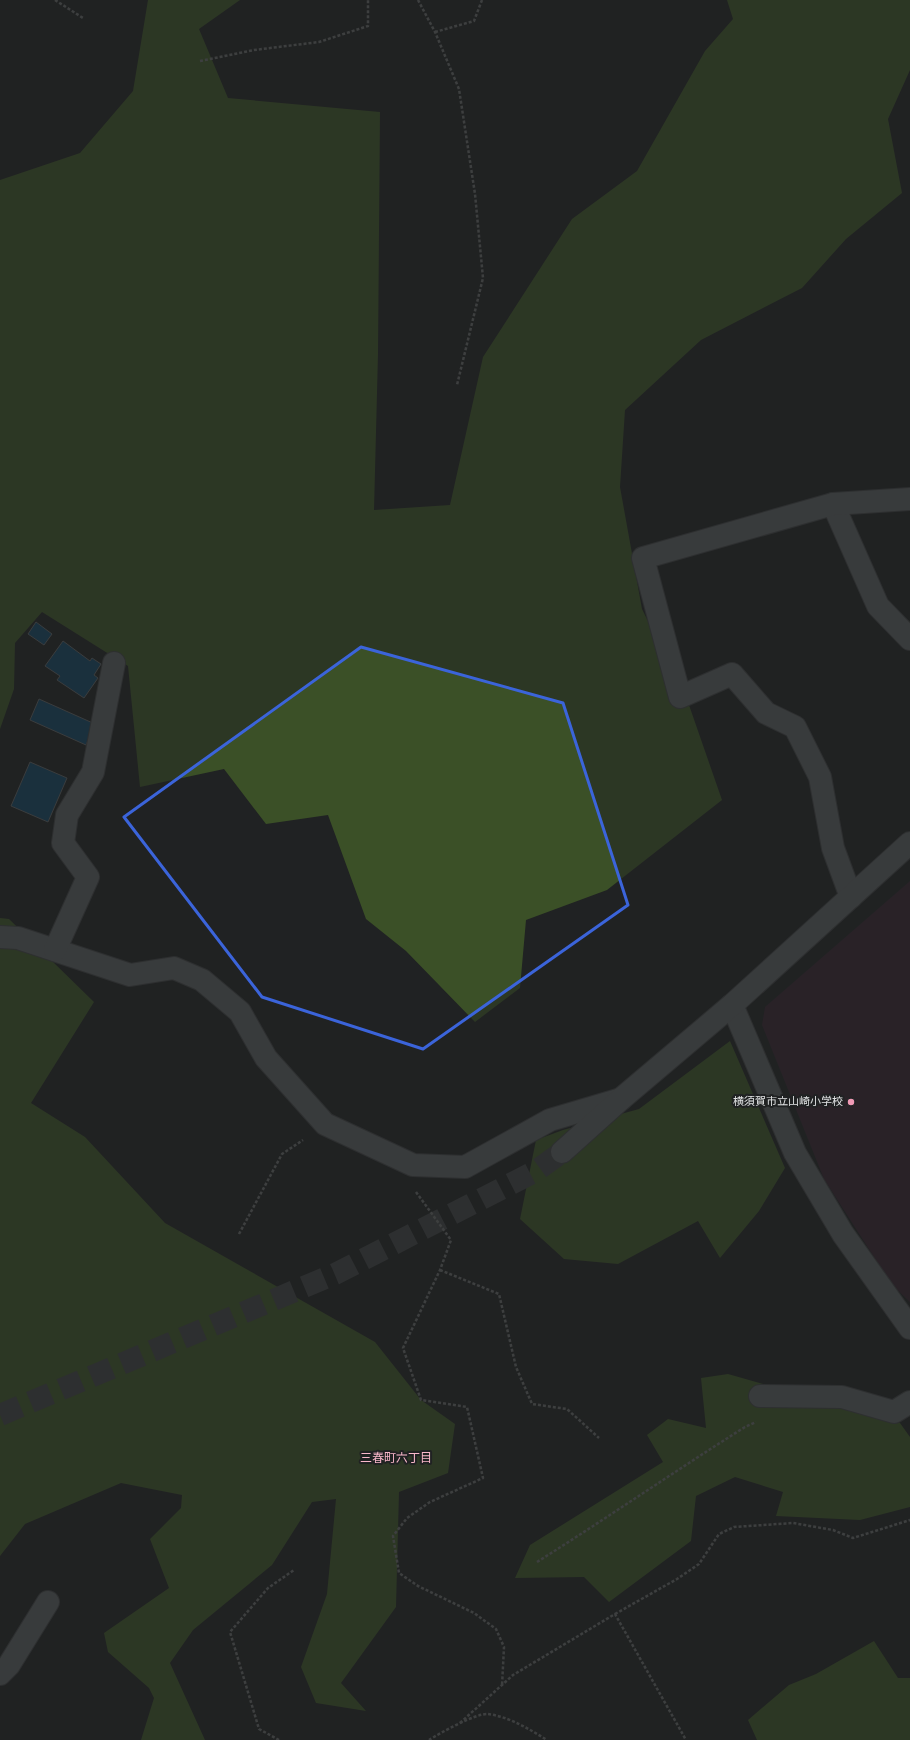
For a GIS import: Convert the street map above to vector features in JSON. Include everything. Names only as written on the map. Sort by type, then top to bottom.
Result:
[{"type":"street","points":[[851,897],[833,848],[820,777],[795,728],[766,713],[732,674],[680,697],[643,558],[833,504],[910,499]]},
{"type":"street","points":[[833,504],[878,606],[910,639]]},
{"type":"street","points":[[55,950],[88,877],[63,843],[67,815],[93,772],[114,663]]},
{"type":"street","points":[[562,1152],[621,1099],[732,1005],[910,843]]},
{"type":"street","points":[[0,937],[18,938],[130,975],[174,968],[202,980],[240,1012],[266,1058],[324,1124],[413,1165],[465,1166],[550,1120],[621,1099]]},
{"type":"street","points":[[732,1005],[795,1154],[843,1234],[910,1328]]},
{"type":"street","points":[[760,1396],[842,1397],[894,1412],[910,1402]]},
{"type":"street","points":[[0,1674],[9,1665],[48,1602]]},
{"type":"path","points":[[55,0],[82,18]]},
{"type":"path","points":[[200,61],[254,50],[319,42],[368,26],[368,0]]},
{"type":"path","points":[[418,0],[435,32],[459,89],[475,194],[483,278],[457,384]]},
{"type":"path","points":[[435,32],[474,21],[482,0]]},
{"type":"path","points":[[239,1234],[282,1154],[324,1124]]},
{"type":"path","points":[[415,1191],[451,1240],[440,1270],[403,1348],[421,1400],[468,1407],[483,1478],[430,1502],[407,1518],[393,1536],[399,1573],[418,1586],[474,1613],[496,1629],[504,1647],[502,1686]]},
{"type":"path","points":[[440,1270],[498,1294],[516,1367],[532,1404],[567,1410],[599,1438]]},
{"type":"path","points":[[538,1562],[745,1427],[769,1416],[760,1396]]},
{"type":"path","points":[[460,1723],[513,1675],[677,1579],[699,1564],[719,1534],[734,1526],[793,1523],[833,1530],[854,1538],[910,1520]]},
{"type":"path","points":[[279,1740],[259,1729],[230,1632],[268,1588],[294,1570]]},
{"type":"path","points":[[615,1614],[686,1740]]},
{"type":"path","points":[[429,1740],[460,1723],[487,1714],[518,1723],[548,1740]]},
{"type":"highlighted area","points":[[361,647],[563,703],[628,905],[423,1049],[262,997],[124,817]]},
{"type":"shaded area","name":"横須賀市立山崎小学校","points":[[910,881],[910,1302],[892,1285],[824,1179],[762,1025],[765,1007]]},
{"type":"green space","points":[[148,0],[240,0],[199,29],[228,98],[380,112],[378,354],[374,510],[450,505],[483,357],[572,219],[637,171],[705,51],[733,19],[727,0],[910,0],[910,70],[888,119],[902,193],[846,239],[802,288],[701,340],[625,410],[620,487],[642,609],[689,705],[722,800],[607,890],[526,920],[520,988],[475,1022],[406,951],[366,919],[328,815],[266,824],[224,769],[140,787],[128,666],[42,612],[15,643],[14,689],[0,729],[0,180],[80,153],[133,91]]},
{"type":"green space","points":[[0,918],[9,919],[94,1002],[31,1103],[85,1137],[165,1223],[375,1342],[421,1400],[455,1424],[448,1473],[399,1492],[396,1607],[341,1683],[366,1711],[316,1703],[301,1667],[327,1594],[336,1499],[312,1502],[272,1565],[193,1630],[170,1663],[205,1740],[141,1740],[154,1698],[149,1688],[108,1652],[104,1633],[169,1588],[150,1539],[181,1508],[182,1495],[121,1483],[25,1524],[0,1556]]},
{"type":"green space","points":[[730,1041],[785,1168],[759,1211],[720,1258],[698,1221],[618,1264],[564,1259],[520,1219],[536,1140],[563,1130],[639,1109]]},
{"type":"green space","points":[[728,1374],[900,1423],[910,1437],[910,1507],[860,1520],[776,1516],[783,1492],[735,1477],[696,1496],[691,1541],[609,1602],[584,1577],[515,1578],[530,1545],[663,1462],[647,1435],[668,1419],[706,1428],[701,1378]]},
{"type":"green space","points":[[874,1641],[898,1678],[910,1678],[910,1740],[757,1740],[748,1720],[789,1685],[816,1674]]},
{"type":"building","points":[[36,622],[52,634],[44,645],[28,634]]},
{"type":"building","points":[[63,641],[90,661],[92,658],[101,664],[94,675],[98,678],[84,698],[57,680],[60,676],[45,666]]},
{"type":"building","points":[[39,699],[95,724],[86,745],[30,720]]},
{"type":"building","points":[[30,762],[67,778],[48,822],[11,806]]},
{"type":"tunnel","points":[[0,1415],[335,1274],[536,1171],[562,1152]]},
{"type":"place","name":"横須賀市立山崎小学校","points":[[851,1102]]},
{"type":"district","name":"三春町六丁目","points":[[396,1459]]}]
